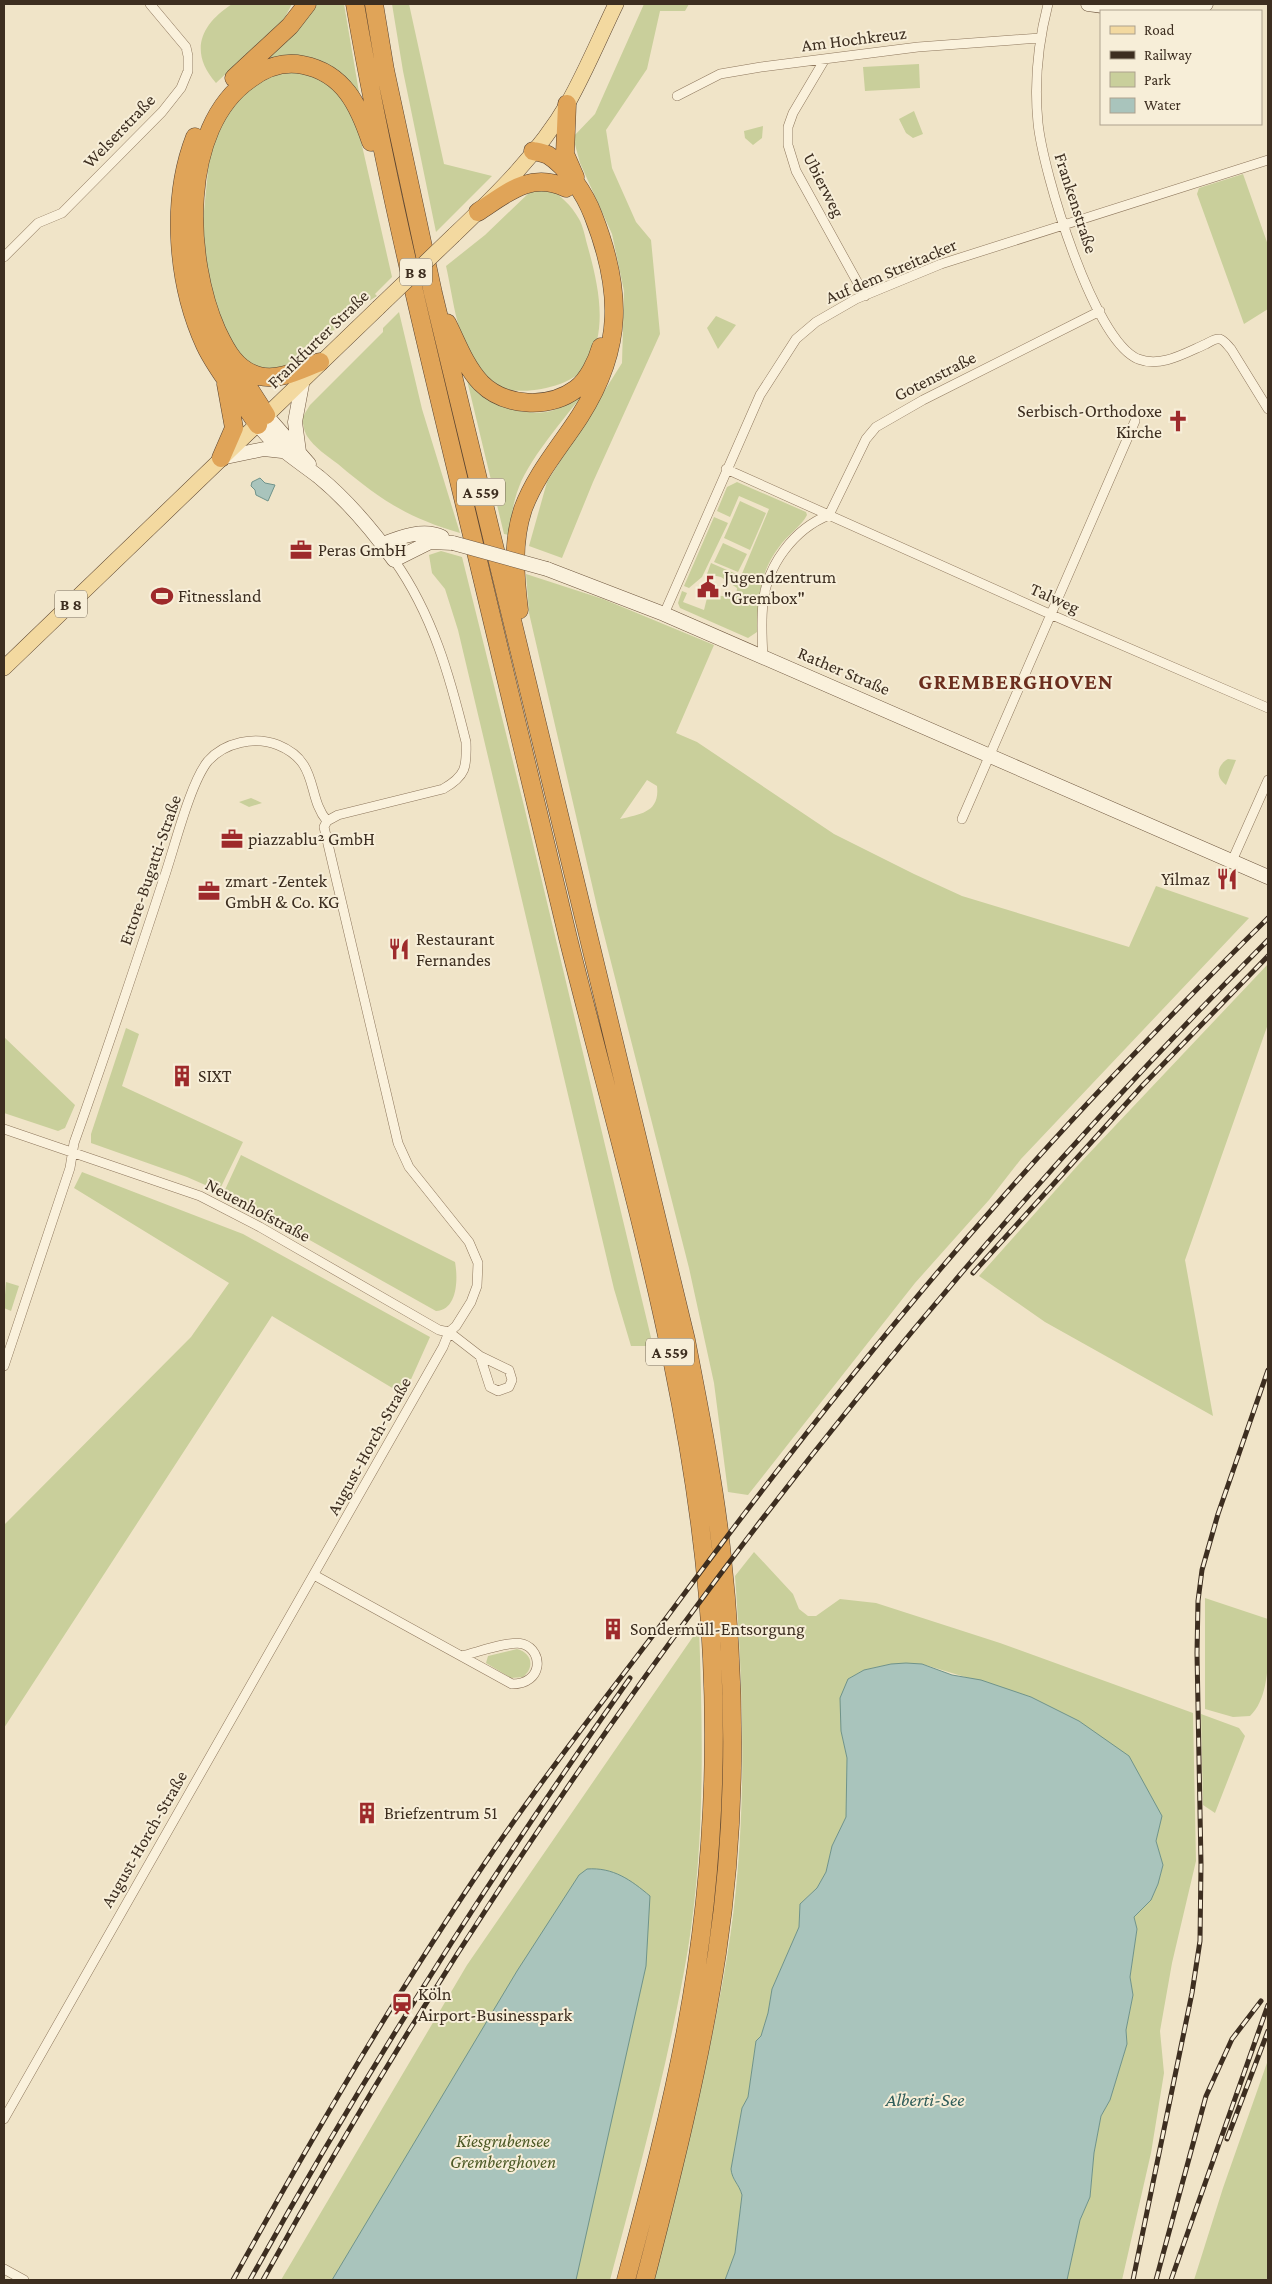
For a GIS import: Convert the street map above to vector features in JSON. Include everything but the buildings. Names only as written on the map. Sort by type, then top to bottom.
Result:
[{"type":"highway","points":[[262,420],[222,372],[206,346],[189,304],[184,283],[180,247],[180,212],[193,144],[205,116],[224,88],[290,26],[307,4]]},
{"type":"highway","name":"A 559","points":[[355,4],[395,214],[568,938],[606,1083],[666,1335],[688,1446],[703,1550],[712,1658],[713,1778],[700,1949],[687,2029],[657,2163],[626,2280]]},
{"type":"highway","name":"A 559","points":[[374,4],[385,70],[433,293],[686,1340],[713,1488],[721,1547],[731,1703],[731,1780],[725,1881],[717,1951],[688,2108],[644,2280]]},
{"type":"highway","points":[[320,362],[289,374],[266,377],[251,373],[239,366],[220,339],[205,300],[195,247],[193,217],[196,189],[208,133],[226,102],[243,83],[273,66],[294,63],[319,69],[338,82],[354,100],[364,119],[395,214]]},
{"type":"highway","points":[[567,104],[565,154],[573,190]]},
{"type":"highway","points":[[433,293],[468,365],[482,384],[501,396],[522,403],[558,398],[578,388],[598,357],[602,346],[606,310],[604,279],[589,224],[564,170],[547,154],[533,151]]},
{"type":"highway","points":[[478,212],[511,190],[533,182],[546,181],[573,190],[590,207],[599,229],[610,267],[614,310],[613,343],[598,386],[540,473],[529,494],[517,529],[515,574],[528,691]]},
{"type":"highway","points":[[231,356],[262,420]]},
{"type":"highway","points":[[221,458],[234,428],[230,397],[222,372]]},
{"type":"main road","name":"Frankfurter Straße","points":[[4,668],[502,189],[533,151],[567,104],[616,4]]},
{"type":"street","name":"Welserstraße","points":[[4,257],[38,223],[62,213],[162,112],[180,88],[188,71],[186,47],[150,4]]},
{"type":"street","name":"Frankenstraße","points":[[1048,4],[1040,38],[1036,80],[1038,123],[1044,162],[1063,225],[1100,312],[1118,344],[1130,354],[1145,361],[1156,362],[1174,358],[1220,339],[1231,349],[1268,409]]},
{"type":"street","points":[[1088,4],[1174,8],[1206,4]]},
{"type":"street","name":"Am Hochkreuz","points":[[677,96],[720,74],[918,47],[1040,38]]},
{"type":"street","name":"Ubierweg","points":[[825,59],[793,112],[788,127],[788,145],[796,171],[865,296]]},
{"type":"street","name":"Auf dem Streitacker","points":[[664,614],[760,395],[796,339],[837,308],[941,264],[1268,160]]},
{"type":"street","name":"Gotenstraße","points":[[829,514],[866,439],[876,427],[923,400],[1100,312]]},
{"type":"street","points":[[299,452],[295,422],[303,379]]},
{"type":"street","points":[[262,420],[282,451],[320,478]]},
{"type":"street","points":[[262,420],[299,452],[320,478],[383,544],[394,560],[415,594],[438,641],[466,742],[463,773],[458,781],[443,789],[338,815],[327,821]]},
{"type":"street","points":[[962,819],[1135,421]]},
{"type":"street","points":[[221,458],[264,449],[282,451]]},
{"type":"street","name":"Talweg","points":[[726,469],[1268,708]]},
{"type":"street","points":[[763,658],[763,601],[774,566],[804,528],[829,514]]},
{"type":"street","points":[[383,544],[415,535],[437,538]]},
{"type":"street","points":[[394,560],[418,546],[437,538]]},
{"type":"street","name":"Rather Straße","points":[[437,538],[547,570],[664,614],[1268,877]]},
{"type":"street","name":"Ettore-Bugatti-Straße","points":[[4,1366],[70,1168],[71,1152],[198,778],[207,763],[221,750],[241,742],[255,740],[279,745],[293,754],[307,771],[312,782],[321,814],[327,821],[324,827],[326,841],[398,1143],[410,1167],[469,1242],[478,1263],[477,1286],[471,1302],[456,1326],[449,1332]]},
{"type":"street","points":[[1232,861],[1268,780]]},
{"type":"street","name":"Neuenhofstraße","points":[[4,1129],[200,1196],[260,1226],[440,1330],[449,1332],[480,1356]]},
{"type":"street","name":"August-Horch-Straße","points":[[4,2119],[428,1375],[449,1332]]},
{"type":"street","points":[[314,1575],[461,1656],[512,1684],[528,1682],[534,1676],[537,1668],[536,1658],[532,1650],[523,1644],[512,1643],[461,1656]]},
{"type":"street","points":[[4,2269],[24,2280]]},
{"type":"green space","points":[[232,4],[292,4],[284,19],[216,83],[203,61],[202,40],[212,21]]},
{"type":"green space","points":[[311,4],[344,4],[361,104],[335,74],[259,68]]},
{"type":"green space","points":[[392,4],[409,4],[444,164],[492,176],[436,232],[403,71]]},
{"type":"green space","points":[[644,4],[689,4],[685,11],[660,11],[647,69],[606,130],[612,168],[636,222],[651,240],[660,334],[593,482],[562,558],[529,546],[547,482],[622,363],[624,291],[612,234],[580,163],[573,137],[595,114]]},
{"type":"green space","points":[[919,64],[920,88],[865,91],[863,67]]},
{"type":"green space","points":[[289,71],[308,74],[331,86],[341,97],[358,128],[392,277],[375,294],[377,296],[356,309],[300,362],[268,372],[242,360],[216,312],[201,241],[209,161],[216,134],[236,101],[264,77]]},
{"type":"green space","points":[[914,111],[923,134],[913,138],[906,133],[899,119]]},
{"type":"green space","points":[[763,126],[762,138],[753,145],[745,138],[744,131]]},
{"type":"green space","points":[[1243,174],[1268,245],[1268,309],[1244,324],[1197,194],[1199,188]]},
{"type":"green space","points":[[548,187],[569,205],[583,228],[598,290],[600,321],[598,336],[594,351],[587,365],[572,379],[537,390],[513,390],[500,386],[487,376],[476,364],[467,349],[459,327],[446,266],[485,235],[533,189]]},
{"type":"green space","points":[[399,312],[422,409],[460,533],[409,514],[381,497],[317,448],[304,429],[302,418],[310,405],[383,332],[383,328]]},
{"type":"green space","points":[[716,316],[736,325],[718,349],[707,328]]},
{"type":"green space","points":[[466,376],[475,390],[493,402],[514,410],[535,413],[559,408],[592,383],[542,447],[525,474],[515,499],[509,535],[504,534]]},
{"type":"green space","points":[[737,482],[806,512],[807,515],[772,557],[761,588],[757,632],[748,638],[680,608],[678,603],[682,591],[687,593],[683,602],[704,610],[708,594],[736,598],[737,588],[721,577],[707,574],[711,563],[741,576],[769,509],[739,496],[730,517],[717,511],[727,487]]},
{"type":"green space","points":[[740,501],[766,513],[750,550],[724,538]]},
{"type":"green space","points":[[714,517],[728,523],[702,577],[689,588],[684,586]]},
{"type":"green space","points":[[723,543],[747,554],[738,572],[714,562]]},
{"type":"green space","points":[[441,551],[462,557],[524,806],[653,1346],[631,1346],[614,1289],[458,630],[445,589],[432,573],[429,555]]},
{"type":"green space","points":[[526,574],[603,599],[714,645],[676,733],[697,742],[834,834],[962,896],[1129,947],[1156,886],[1249,918],[1021,1159],[989,1200],[915,1283],[748,1495],[728,1492],[714,1383],[689,1268],[599,915],[529,613]],"holes":[[[647,780],[657,786],[657,795],[652,807],[642,813],[620,819]]]},
{"type":"green space","points":[[1228,759],[1236,760],[1226,785],[1220,778],[1219,771],[1222,764]]},
{"type":"green space","points":[[251,798],[262,803],[249,807],[239,802]]},
{"type":"green space","points":[[1268,964],[1268,1024],[1185,1260],[1213,1416],[1045,1322],[979,1276],[1079,1164]]},
{"type":"green space","points":[[126,1028],[139,1034],[122,1086],[243,1142],[219,1191],[187,1177],[91,1143],[91,1134]]},
{"type":"green space","points":[[4,1037],[75,1105],[65,1128],[58,1131],[4,1113]]},
{"type":"green space","points":[[241,1155],[455,1262],[455,1292],[449,1305],[436,1311],[224,1192]]},
{"type":"green space","points":[[82,1172],[243,1234],[430,1337],[404,1395],[272,1316],[4,1728],[4,1525],[191,1337],[229,1283],[74,1188]]},
{"type":"green space","points":[[6,1282],[19,1286],[11,1311],[4,1308]]},
{"type":"green space","points":[[754,1552],[793,1594],[799,1609],[808,1616],[816,1616],[840,1599],[876,1603],[1000,1643],[1193,1713],[1196,1861],[1172,1963],[1160,2031],[1164,2073],[1151,2153],[1122,2280],[1067,2280],[1080,2220],[1090,2197],[1094,2153],[1101,2116],[1110,2100],[1127,2044],[1126,2030],[1133,1995],[1130,1977],[1137,1929],[1134,1917],[1151,1900],[1158,1884],[1163,1865],[1156,1841],[1161,1819],[1097,1735],[1079,1721],[1031,1697],[922,1664],[891,1664],[864,1670],[848,1679],[841,1731],[847,1758],[846,1817],[832,1846],[826,1872],[817,1888],[800,1904],[799,1927],[772,1989],[768,2013],[761,2036],[756,2041],[748,2097],[742,2108],[731,2169],[742,2195],[735,2253],[725,2280],[651,2280],[683,2160],[702,2079],[720,1998],[734,1910],[741,1814],[742,1766],[741,1671],[735,1576]]},
{"type":"green space","points":[[1205,1598],[1268,1619],[1268,1657],[1265,1684],[1257,1707],[1250,1716],[1233,1717],[1205,1709]]},
{"type":"green space","name":"Kiesgrubensee Gremberghoven","points":[[699,1628],[702,1749],[700,1829],[694,1909],[663,2074],[610,2280],[281,2280],[467,1965]]},
{"type":"green space","points":[[517,1649],[526,1654],[530,1661],[529,1669],[523,1677],[511,1678],[486,1663],[488,1656]]},
{"type":"green space","points":[[1201,1714],[1239,1728],[1245,1736],[1215,1813],[1203,1805]]},
{"type":"green space","points":[[1268,2060],[1268,2280],[1194,2280],[1223,2188]]},
{"type":"water","points":[[260,478],[265,483],[275,485],[268,501],[256,495],[255,490],[251,486],[252,482]]},
{"type":"water","name":"Alberti-See","points":[[906,1663],[922,1664],[952,1675],[981,1680],[1031,1697],[1079,1721],[1129,1756],[1162,1816],[1156,1841],[1163,1865],[1158,1884],[1151,1900],[1134,1917],[1137,1929],[1130,1977],[1133,1995],[1126,2030],[1127,2044],[1110,2100],[1101,2116],[1094,2153],[1090,2197],[1080,2220],[1067,2280],[725,2280],[735,2253],[742,2195],[731,2169],[742,2108],[748,2097],[756,2041],[761,2036],[768,2013],[772,1989],[799,1927],[800,1904],[817,1888],[826,1872],[832,1846],[846,1817],[847,1758],[841,1731],[840,1698],[848,1679],[864,1670]]},
{"type":"water","name":"Kiesgrubensee Gremberghoven","points":[[587,1869],[613,1872],[636,1885],[650,1896],[646,1966],[576,2280],[332,2280],[517,1971],[579,1875]]},
{"type":"railway","points":[[233,2280],[355,2067],[453,1911],[553,1767],[746,1512],[868,1356],[995,1206],[1129,1059],[1268,918]]},
{"type":"railway","points":[[263,2280],[368,2098],[479,1920],[596,1746],[719,1575],[848,1410],[983,1248],[1123,1092],[1268,940]]},
{"type":"railway","points":[[973,1273],[1143,1085],[1268,956]]},
{"type":"railway","points":[[1133,2280],[1192,1993],[1200,1941],[1201,1864],[1197,1653],[1198,1601],[1202,1570],[1218,1514],[1268,1370]]},
{"type":"railway","points":[[250,2280],[338,2126],[431,1974],[479,1899],[630,1678]]},
{"type":"railway","points":[[1156,2280],[1206,2096],[1232,2039],[1261,2001]]},
{"type":"railway","points":[[1171,2280],[1268,2005]]},
{"type":"railway","points":[[1227,2139],[1268,2031]]},
{"type":"place","name":"Serbisch-Orthodoxe Kirche","points":[[1178,421]]},
{"type":"place","name":"Peras GmbH","points":[[301,550]]},
{"type":"place","name":"Jugendzentrum \"Grembox\"","points":[[708,587]]},
{"type":"place","name":"Fitnessland","points":[[162,596]]},
{"type":"place","name":"piazzablu² GmbH","points":[[232,839]]},
{"type":"place","name":"Yilmaz","points":[[1227,879]]},
{"type":"place","name":"zmart -Zentek GmbH & Co. KG","points":[[209,891]]},
{"type":"place","name":"Restaurant Fernandes","points":[[399,949]]},
{"type":"place","name":"SIXT","points":[[182,1076]]},
{"type":"place","name":"Sondermüll-Entsorgung","points":[[613,1629]]},
{"type":"place","name":"Briefzentrum 51","points":[[367,1813]]},
{"type":"place","name":"Köln Airport-Businesspark","points":[[402,2004]]},
{"type":"district","name":"GREMBERGHOVEN","points":[[1016,681]]}]
